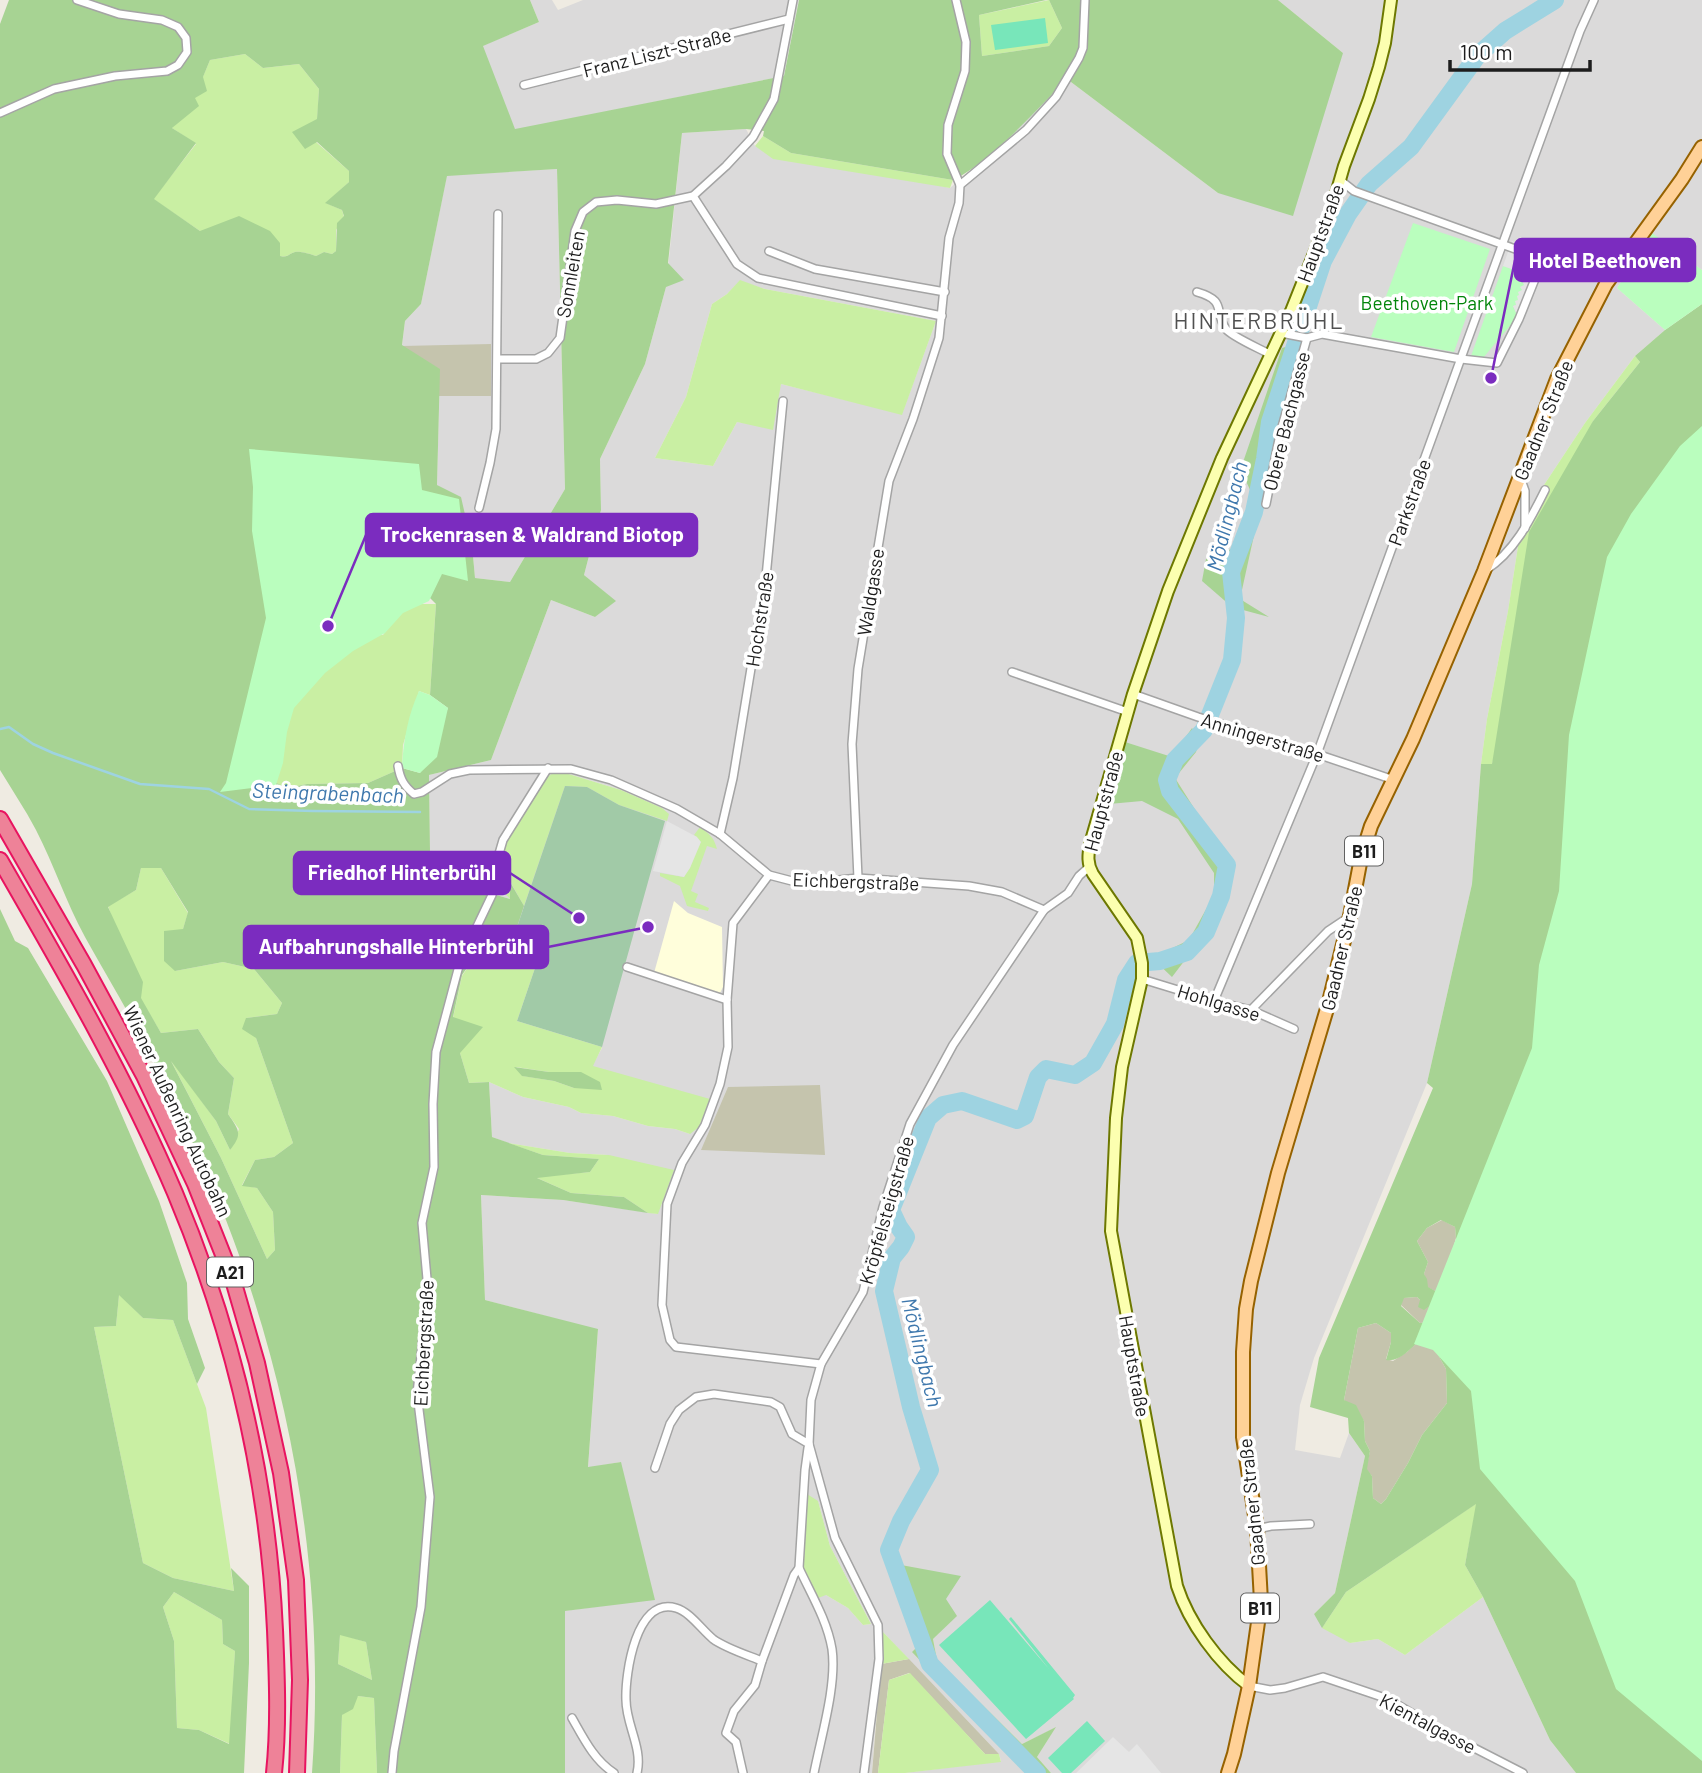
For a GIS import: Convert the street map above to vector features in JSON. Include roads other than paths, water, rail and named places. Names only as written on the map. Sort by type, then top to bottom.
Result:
[{"type":"highway","name":"Wiener Außenring Autobahn","points":[[0,819],[85,965],[144,1076],[195,1184],[233,1280],[257,1363],[281,1473],[294,1566],[300,1680],[297,1773]]},
{"type":"highway","name":"Wiener Außenring Autobahn","points":[[0,860],[80,1001],[137,1112],[175,1194],[210,1287],[234,1367],[258,1474],[272,1577],[277,1678],[274,1773]]},
{"type":"main road","name":"Hauptstraße","points":[[1250,1686],[1234,1675],[1216,1653],[1188,1614],[1177,1586],[1111,1231],[1117,1105],[1142,969],[1137,938],[1089,867],[1088,858],[1133,694],[1168,591],[1223,458],[1271,355],[1285,334],[1331,211],[1379,67],[1391,0]]},
{"type":"main road","name":"Gaadner Straße","points":[[1227,1773],[1250,1686],[1261,1601],[1257,1529],[1243,1437],[1246,1309],[1278,1173],[1329,1002],[1361,858],[1371,826],[1413,739],[1484,571],[1557,379],[1606,284],[1702,147]]},
{"type":"street","points":[[0,113],[54,89],[115,76],[167,71],[178,65],[187,52],[186,38],[178,27],[162,20],[119,14],[76,0]]},
{"type":"street","points":[[793,0],[774,99],[753,137],[692,196],[737,264],[758,278],[942,316]]},
{"type":"street","points":[[956,0],[966,42],[965,71],[948,125],[947,154],[960,185],[1026,130],[1056,97],[1083,48],[1085,0]]},
{"type":"street","name":"Parkstraße","points":[[1214,1000],[1317,754],[1580,31],[1594,0]]},
{"type":"street","name":"Franz Liszt-Straße","points":[[524,85],[789,19]]},
{"type":"street","points":[[1285,334],[1304,337],[1322,334],[1497,363],[1519,319],[1543,260],[1354,191],[1340,180]]},
{"type":"street","name":"Waldgasse","points":[[858,878],[852,744],[858,669],[889,481],[913,419],[939,338],[950,238],[959,203],[960,185]]},
{"type":"street","name":"Sonnleiten","points":[[498,359],[536,359],[548,353],[560,338],[575,231],[583,212],[596,202],[617,200],[656,204],[692,196]]},
{"type":"street","points":[[479,508],[491,463],[496,429],[498,214]]},
{"type":"street","points":[[769,251],[815,268],[945,292]]},
{"type":"street","points":[[1197,292],[1215,300],[1228,332],[1271,355]]},
{"type":"street","name":"Obere Bachgasse","points":[[1266,504],[1304,337]]},
{"type":"street","name":"Hochstraße","points":[[720,834],[733,778],[766,578],[783,401]]},
{"type":"street","points":[[1520,477],[1525,491],[1525,530]]},
{"type":"street","points":[[1484,571],[1496,563],[1525,530],[1545,490]]},
{"type":"street","points":[[1012,672],[1128,712]]},
{"type":"street","name":"Anningerstraße","points":[[1133,694],[1394,780]]},
{"type":"street","name":"Eichbergstraße","points":[[398,766],[405,787],[414,794],[422,792],[450,774],[469,770],[571,769],[611,780],[677,809],[720,834],[769,875],[811,883],[858,878],[969,886],[1002,892],[1044,910]]},
{"type":"street","name":"Eichbergstraße","points":[[393,1773],[394,1751],[421,1607],[430,1497],[417,1394],[428,1290],[422,1223],[434,1167],[436,1052],[460,962],[492,895],[496,864],[503,840],[548,768]]},
{"type":"street","points":[[1044,910],[1068,893],[1079,876],[1089,867]]},
{"type":"street","points":[[769,875],[733,923],[727,1000],[728,1047],[720,1084],[705,1125],[682,1163],[667,1204],[662,1305],[670,1340],[676,1347],[821,1364]]},
{"type":"street","name":"Kröpfelsteigstraße","points":[[864,1773],[878,1659],[878,1625],[835,1538],[809,1444],[811,1400],[821,1364],[863,1292],[883,1207],[910,1124],[953,1045],[1044,910]]},
{"type":"street","points":[[1251,1010],[1328,931],[1350,916]]},
{"type":"street","points":[[627,967],[727,1000]]},
{"type":"street","name":"Hohlgasse","points":[[1142,969],[1214,1000],[1251,1010],[1294,1029]]},
{"type":"street","points":[[655,1468],[670,1424],[679,1410],[696,1398],[714,1394],[771,1402],[780,1407],[792,1434],[809,1444],[799,1567],[755,1685],[734,1712],[726,1733],[736,1742],[743,1773]]},
{"type":"street","points":[[1257,1529],[1310,1524]]},
{"type":"street","points":[[799,1567],[825,1622],[832,1650],[831,1691],[814,1773]]},
{"type":"street","points":[[636,1773],[639,1753],[628,1723],[626,1700],[630,1657],[645,1618],[656,1610],[672,1606],[682,1610],[715,1641],[762,1661]]},
{"type":"street","name":"Kientalgasse","points":[[1250,1686],[1270,1690],[1323,1677],[1388,1699],[1445,1733],[1523,1773]]},
{"type":"street","points":[[572,1718],[590,1750],[614,1773]]},
{"type":"waterway","name":"Mödlingbach","points":[[1037,1773],[930,1664],[889,1550],[901,1521],[930,1470],[911,1407],[884,1291],[892,1258],[906,1237],[891,1210],[928,1118],[943,1105],[962,1101],[1017,1120],[1025,1116],[1038,1077],[1046,1069],[1075,1075],[1093,1063],[1115,1024],[1126,980],[1137,963],[1160,961],[1187,952],[1206,932],[1221,896],[1227,865],[1170,791],[1167,780],[1175,760],[1204,730],[1232,660],[1236,618],[1231,572],[1254,512],[1270,422],[1323,261],[1348,214],[1369,184],[1411,147],[1478,55],[1505,31],[1555,0]]},
{"type":"waterway","name":"Steingrabenbach","points":[[0,729],[9,727],[33,744],[53,753],[140,784],[209,789],[249,809],[420,812]]},
{"type":"place","name":"Hotel Beethoven","points":[[1491,378]]},
{"type":"place","name":"Trockenrasen & Waldrand Biotop","points":[[328,626]]},
{"type":"place","name":"Friedhof Hinterbrühl","points":[[579,918]]},
{"type":"place","name":"Aufbahrungshalle Hinterbrühl","points":[[648,927]]},
{"type":"district","name":"HINTERBRÜHL","points":[[1259,320]]},
{"type":"park label","name":"Beethoven-Park","points":[[1427,302]]}]
